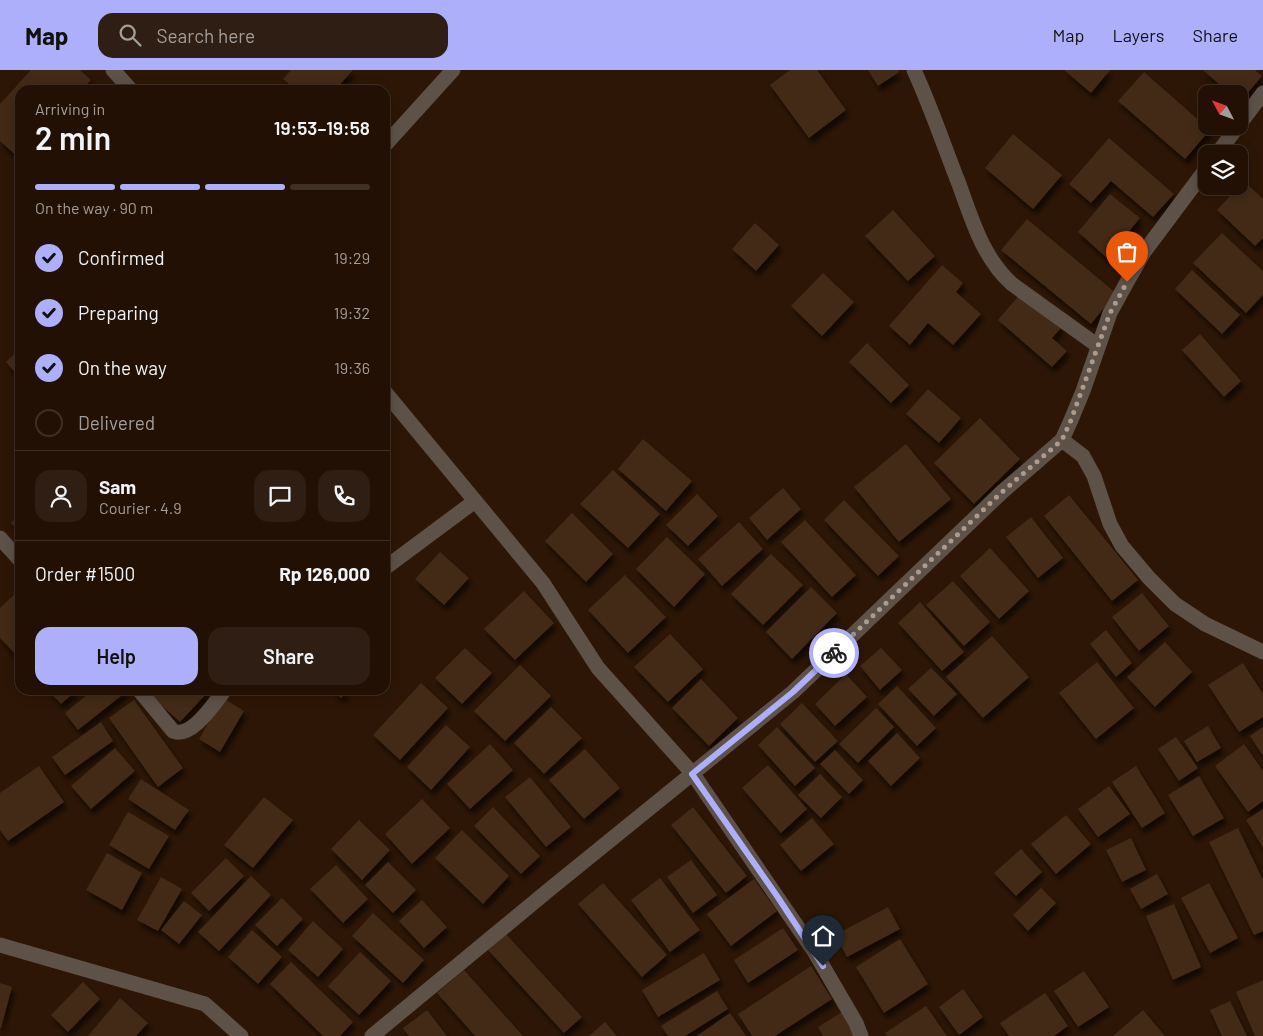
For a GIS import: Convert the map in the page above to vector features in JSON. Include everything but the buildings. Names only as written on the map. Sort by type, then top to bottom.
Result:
[{"type":"street","points":[[113,70],[126,85]]},
{"type":"street","points":[[390,139],[452,70]]},
{"type":"street","points":[[914,70],[988,257],[1000,273],[1012,284],[1098,346]]},
{"type":"street","points":[[1248,113],[1263,93]]},
{"type":"street","points":[[372,1036],[793,692],[1002,492],[1062,440],[1110,313],[1144,252],[1198,180]]},
{"type":"street","points":[[390,398],[543,583],[598,668],[692,774],[814,951],[856,1023],[861,1036]]},
{"type":"street","points":[[1062,440],[1083,456],[1094,476],[1110,524],[1122,546],[1149,578],[1175,604],[1205,624],[1263,652]]},
{"type":"street","points":[[390,564],[475,501]]},
{"type":"street","points":[[0,538],[15,554]]},
{"type":"street","points":[[143,695],[173,731],[180,734],[188,731],[196,724],[221,695]]},
{"type":"street","points":[[0,945],[205,1004],[241,1036]]},
{"type":"way so far","points":[[834,653],[1002,492],[1062,440],[1083,391],[1110,313],[1127,282]]},
{"type":"route","points":[[823,966],[692,774],[793,692],[834,653]]}]
